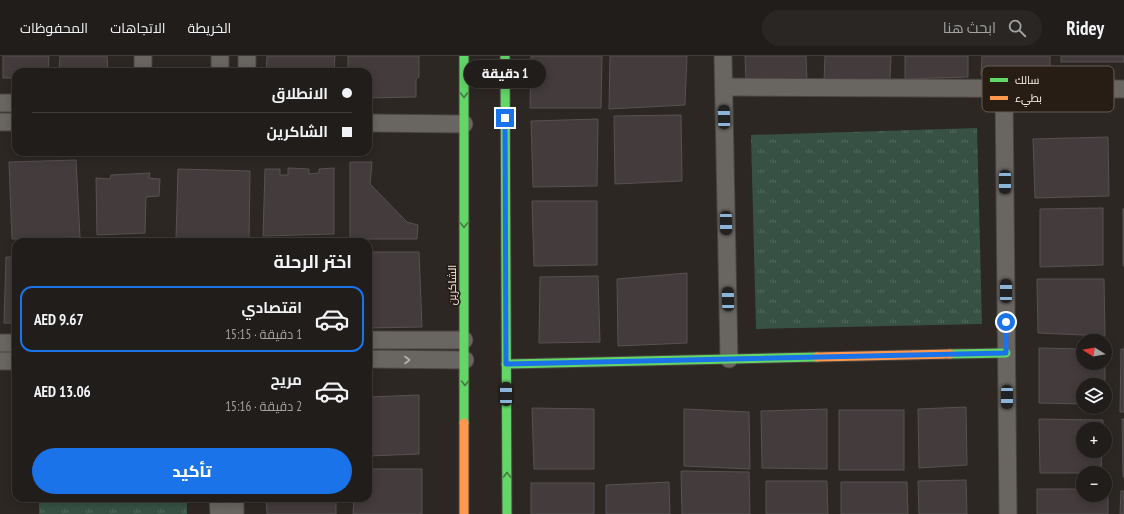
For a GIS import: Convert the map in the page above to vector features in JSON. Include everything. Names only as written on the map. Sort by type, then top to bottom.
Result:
[{"type":"street","points":[[143,56],[143,68]]},
{"type":"street","points":[[220,56],[220,68]]},
{"type":"street","points":[[247,56],[247,68]]},
{"type":"street","name":"الشاكرين","points":[[464,56],[464,514]]},
{"type":"street","points":[[505,56],[507,514]]},
{"type":"street","points":[[723,56],[729,359]]},
{"type":"street","points":[[724,87],[982,88]]},
{"type":"street","points":[[1114,89],[1124,89]]},
{"type":"street","points":[[0,103],[12,103]]},
{"type":"street","points":[[372,112],[464,118]]},
{"type":"street","points":[[1004,112],[1008,514]]},
{"type":"street","points":[[372,123],[464,118]]},
{"type":"street","points":[[0,122],[12,122]]},
{"type":"street","points":[[372,340],[464,340]]},
{"type":"street","points":[[0,343],[12,343]]},
{"type":"street","points":[[506,364],[1006,353]]},
{"type":"street","points":[[372,360],[465,360]]},
{"type":"street","points":[[0,361],[12,361]]},
{"type":"street","points":[[218,502],[218,514]]},
{"type":"street","points":[[235,502],[236,514]]},
{"type":"green space","points":[[977,128],[982,324],[756,329],[751,135]]},
{"type":"green space","points":[[39,502],[187,502],[187,514],[39,514]]},
{"type":"building","points":[[3,56],[49,56],[48,68],[12,68],[12,78],[3,78]]},
{"type":"building","points":[[60,56],[107,56],[108,68],[59,68]]},
{"type":"building","points":[[267,56],[335,56],[334,68],[266,68]]},
{"type":"building","points":[[348,56],[419,56],[419,77],[416,79],[416,97],[372,98],[372,68],[348,68]]},
{"type":"building","points":[[531,56],[602,56],[601,108],[530,108]]},
{"type":"building","points":[[610,56],[687,56],[685,105],[609,109]]},
{"type":"building","points":[[745,56],[806,56],[807,82],[746,81]]},
{"type":"building","points":[[825,56],[891,56],[890,79],[824,81]]},
{"type":"building","points":[[905,56],[968,56],[968,77],[905,79]]},
{"type":"building","points":[[982,56],[1050,56],[1050,66],[982,66],[981,75]]},
{"type":"building","points":[[1061,56],[1124,56],[1124,62],[1061,62]]},
{"type":"building","points":[[681,115],[682,181],[615,184],[614,116]]},
{"type":"building","points":[[598,119],[597,186],[533,187],[531,121]]},
{"type":"building","points":[[1108,137],[1109,196],[1035,198],[1033,139]]},
{"type":"building","points":[[76,160],[80,237],[12,239],[9,162]]},
{"type":"building","points":[[350,162],[372,162],[370,184],[407,222],[418,225],[417,239],[350,238]]},
{"type":"building","points":[[288,168],[309,169],[309,174],[319,173],[319,169],[334,168],[334,234],[263,236],[265,169],[280,169],[280,175],[288,175]]},
{"type":"building","points":[[178,169],[250,171],[249,238],[176,238]]},
{"type":"building","points":[[150,173],[149,178],[160,179],[159,196],[146,197],[145,233],[97,235],[96,178],[110,179],[111,175]]},
{"type":"building","points":[[532,201],[597,201],[597,265],[534,266]]},
{"type":"building","points":[[1103,208],[1103,265],[1040,267],[1040,209]]},
{"type":"building","points":[[1124,209],[1124,266],[1123,266]]},
{"type":"building","points":[[372,252],[419,252],[422,327],[372,328]]},
{"type":"building","points":[[6,257],[12,257],[12,323],[4,323]]},
{"type":"building","points":[[687,273],[687,343],[618,346],[617,279]]},
{"type":"building","points":[[598,276],[600,342],[539,343],[540,277]]},
{"type":"building","points":[[1037,279],[1104,279],[1105,334],[1038,333]]},
{"type":"building","points":[[1039,348],[1076,349],[1076,370],[1105,370],[1105,378],[1076,378],[1076,404],[1039,403]]},
{"type":"building","points":[[1121,349],[1124,349],[1124,412],[1120,412]]},
{"type":"building","points":[[419,395],[419,454],[372,456],[372,397]]},
{"type":"building","points":[[966,407],[967,465],[919,468],[918,409]]},
{"type":"building","points":[[532,408],[594,409],[594,469],[534,469]]},
{"type":"building","points":[[684,409],[749,412],[750,469],[684,466]]},
{"type":"building","points":[[827,409],[827,469],[762,468],[761,411]]},
{"type":"building","points":[[839,410],[904,410],[904,470],[839,470]]},
{"type":"building","points":[[1039,419],[1103,420],[1103,422],[1076,422],[1076,458],[1102,458],[1101,466],[1076,466],[1076,473],[1040,473]]},
{"type":"building","points":[[1122,419],[1124,419],[1124,477],[1123,477]]},
{"type":"building","points":[[372,469],[422,469],[422,514],[353,514],[354,502],[372,502]]},
{"type":"building","points":[[681,471],[749,472],[750,514],[682,514]]},
{"type":"building","points":[[966,480],[967,514],[919,514],[918,481]]},
{"type":"building","points":[[766,481],[827,481],[828,514],[766,514]]},
{"type":"building","points":[[669,482],[670,514],[606,514],[606,485]]},
{"type":"building","points":[[841,482],[907,482],[908,514],[841,514]]},
{"type":"building","points":[[531,483],[594,483],[594,514],[531,514]]},
{"type":"building","points":[[1037,489],[1076,489],[1076,502],[1108,502],[1108,514],[1037,514]]},
{"type":"building","points":[[1121,491],[1124,491],[1124,514],[1120,514]]},
{"type":"building","points":[[266,502],[336,502],[336,514],[267,514]]},
{"type":"traffic: fast","points":[[464,56],[464,423]]},
{"type":"traffic: fast","points":[[505,56],[507,514]]},
{"type":"traffic: fast","points":[[950,354],[1006,353]]},
{"type":"traffic: fast","points":[[506,364],[817,357]]},
{"type":"traffic: slow","points":[[817,357],[950,354]]},
{"type":"traffic: slow","points":[[464,423],[464,514]]},
{"type":"route","points":[[505,118],[506,364],[1006,353],[1006,322]]}]
